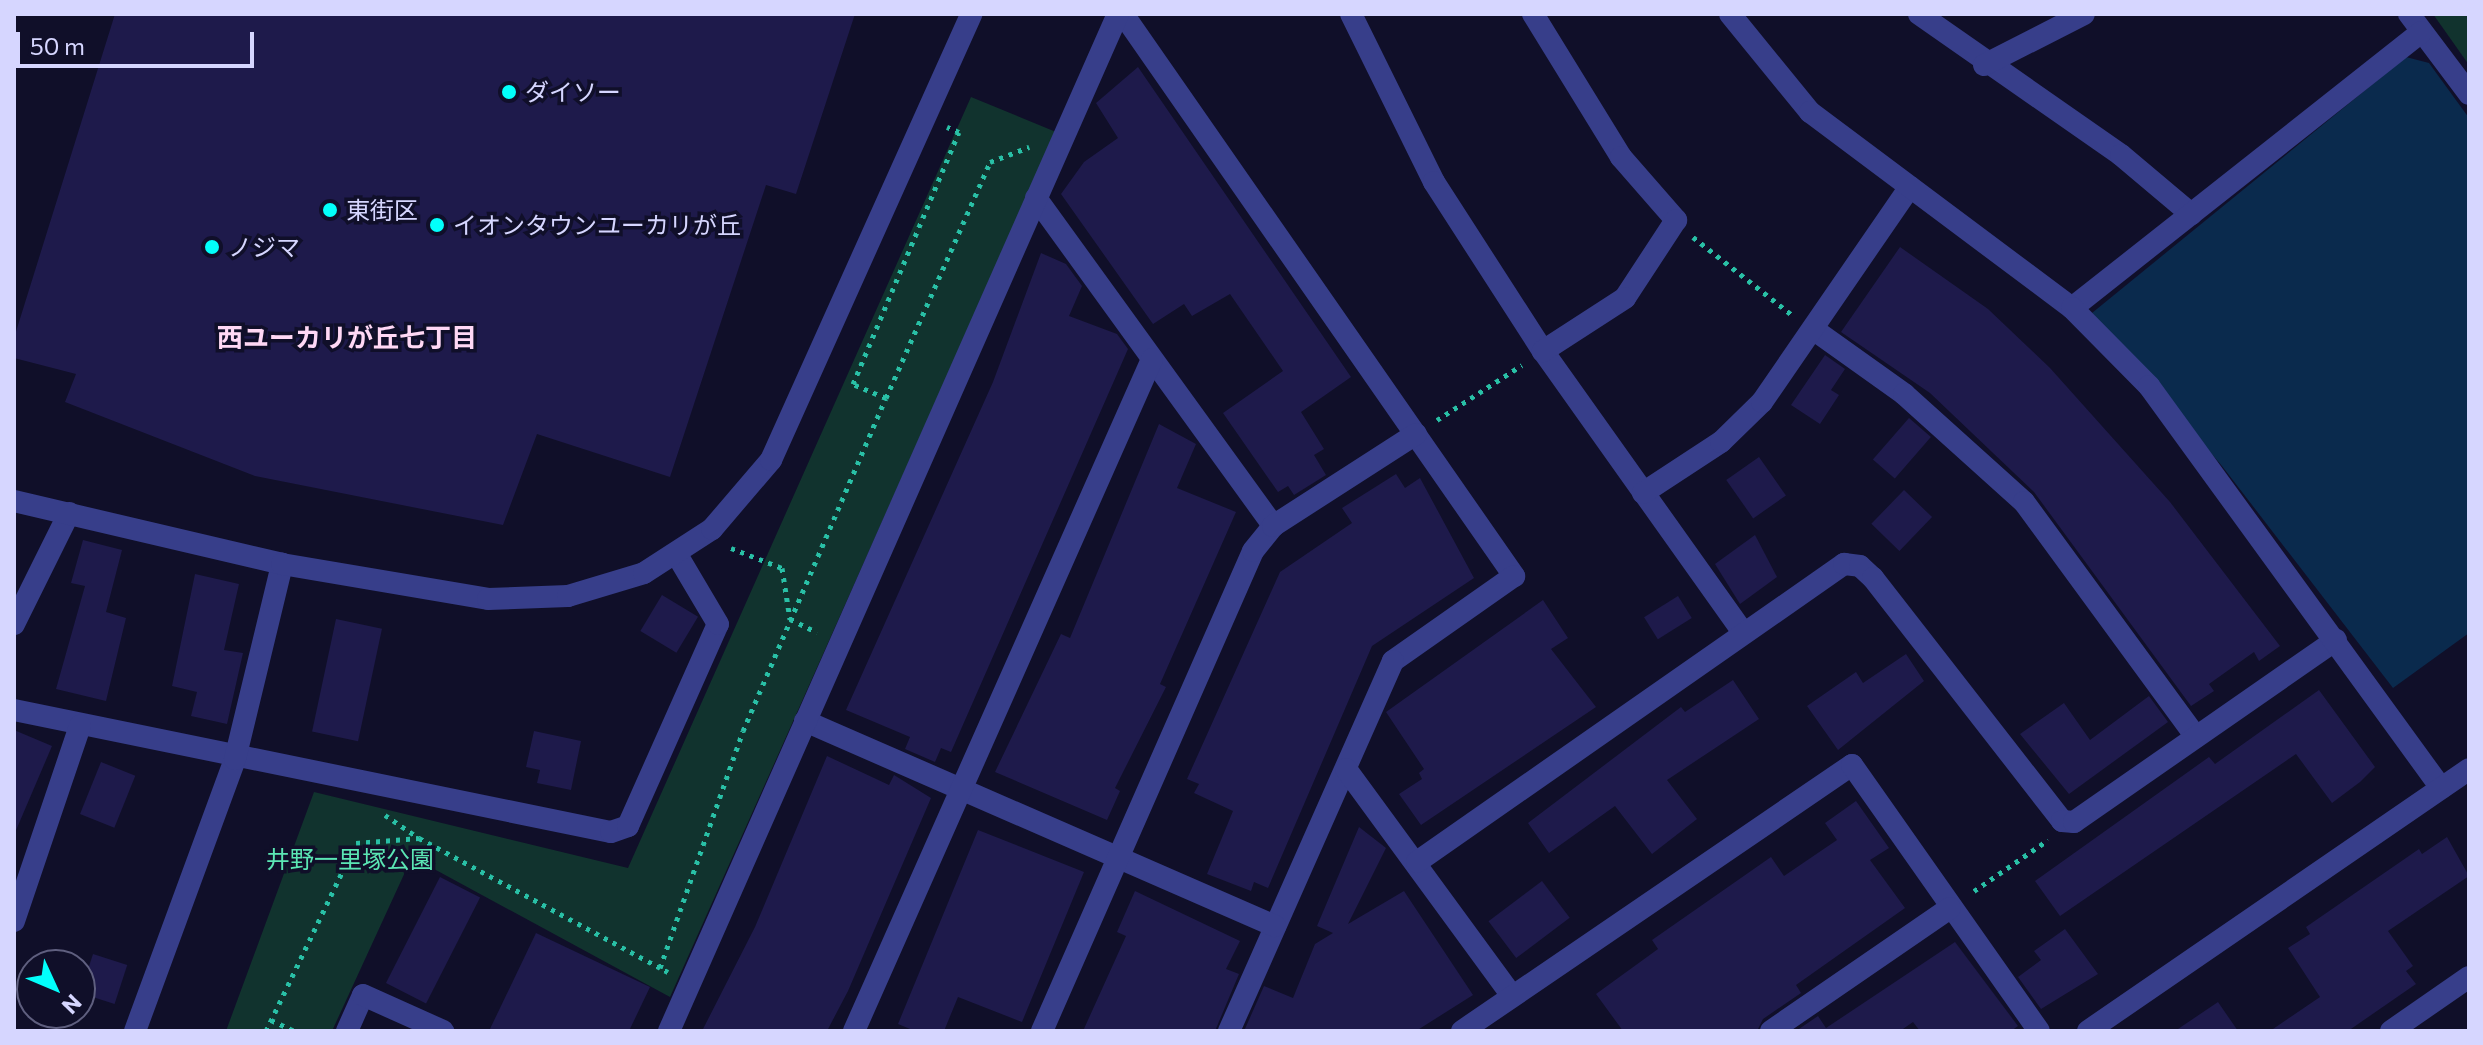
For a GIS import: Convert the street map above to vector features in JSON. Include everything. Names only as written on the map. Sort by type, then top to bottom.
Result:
[{"type":"street","points":[[14,501],[282,564],[488,599],[535,599],[604,587],[677,555],[740,503],[786,434],[971,14]]},
{"type":"street","points":[[669,1031],[1120,14]]},
{"type":"street","points":[[1120,14],[1514,576],[1393,661],[1229,1031]]},
{"type":"street","points":[[1351,14],[1434,182],[1543,351],[1743,632]]},
{"type":"street","points":[[1533,14],[1613,145],[1676,220],[1625,298],[1543,351]]},
{"type":"street","points":[[1730,14],[1810,112],[2072,308],[2149,386],[2441,788]]},
{"type":"street","points":[[1919,14],[1984,65],[2121,155],[2191,214]]},
{"type":"street","points":[[1984,65],[2084,14]]},
{"type":"street","points":[[2072,308],[2191,214],[2415,23],[2469,94]]},
{"type":"street","points":[[1643,493],[1721,442],[1762,402],[1910,187]]},
{"type":"street","points":[[1036,198],[1273,526]]},
{"type":"street","points":[[1813,329],[1904,394],[2024,502],[2196,737]]},
{"type":"street","points":[[854,1031],[1152,359]]},
{"type":"street","points":[[1042,1031],[1253,551],[1273,526],[1416,434]]},
{"type":"street","points":[[14,624],[69,513]]},
{"type":"street","points":[[14,710],[235,759],[611,832],[628,826],[718,624],[677,555]]},
{"type":"street","points":[[135,1031],[235,759],[282,564]]},
{"type":"street","points":[[1417,862],[1844,564],[1860,566],[2054,817],[2074,822],[2336,640]]},
{"type":"street","points":[[805,721],[1275,926]]},
{"type":"street","points":[[14,921],[80,726]]},
{"type":"street","points":[[1462,1031],[1852,765],[2039,1031]]},
{"type":"street","points":[[1346,769],[1417,862],[1512,996]]},
{"type":"street","points":[[2088,1031],[2469,769]]},
{"type":"street","points":[[1771,1031],[1950,908]]},
{"type":"street","points":[[2391,1031],[2469,977]]},
{"type":"street","points":[[347,1031],[363,995],[443,1031]]},
{"type":"path","points":[[886,398],[853,384],[959,132],[947,127]]},
{"type":"path","points":[[660,968],[743,731],[990,162],[1044,142]]},
{"type":"path","points":[[1676,220],[1740,278],[1813,329]]},
{"type":"path","points":[[1416,434],[1543,351]]},
{"type":"path","points":[[729,547],[782,568],[790,619]]},
{"type":"path","points":[[1950,908],[2074,822]]},
{"type":"path","points":[[266,1031],[356,843],[419,838],[690,982]]},
{"type":"path","points":[[271,1020],[295,1031]]},
{"type":"green space","points":[[2433,14],[2469,14],[2469,65]]},
{"type":"green space","name":"井野一里塚公園","points":[[971,97],[1056,132],[670,997],[412,857],[332,1031],[226,1031],[314,792],[628,868]]},
{"type":"water","points":[[2406,57],[2429,63],[2469,118],[2469,633],[2393,688],[2222,466],[2092,313]]},
{"type":"building","name":"イオンタウンユーカリが丘","points":[[115,14],[855,14],[796,194],[766,185],[670,477],[537,434],[503,525],[255,476],[65,402],[76,374],[14,358],[14,338]]},
{"type":"building","points":[[1138,67],[1351,377],[1301,412],[1324,449],[1314,455],[1326,475],[1294,495],[1288,486],[1278,492],[1223,413],[1283,371],[1230,294],[1192,316],[1184,304],[1153,324],[1061,194],[1084,162],[1118,138],[1096,103]]},
{"type":"building","points":[[1900,247],[1988,309],[2050,368],[2170,502],[2280,646],[2259,661],[2254,652],[2209,684],[2214,691],[2191,706],[2034,492],[1930,393],[1841,332]]},
{"type":"building","points":[[1041,253],[1066,264],[1082,286],[1069,316],[1117,334],[1128,349],[951,752],[941,748],[935,762],[905,749],[910,737],[846,710],[993,382]]},
{"type":"building","points":[[1825,355],[1845,369],[1831,390],[1839,395],[1820,424],[1791,405]]},
{"type":"building","points":[[1909,418],[1931,437],[1895,479],[1873,460]]},
{"type":"building","points":[[1159,424],[1196,444],[1177,488],[1236,512],[1160,684],[1166,687],[1115,788],[1120,791],[1107,820],[995,772],[1061,634],[1070,638]]},
{"type":"building","points":[[1759,457],[1786,496],[1753,518],[1726,480]]},
{"type":"building","points":[[1396,474],[1405,488],[1420,478],[1474,578],[1372,646],[1268,888],[1254,882],[1251,891],[1207,874],[1233,811],[1194,793],[1199,784],[1187,779],[1280,572],[1352,523],[1342,508]]},
{"type":"building","points":[[1904,490],[1932,517],[1899,551],[1871,524]]},
{"type":"building","points":[[1755,535],[1777,577],[1740,604],[1715,564]]},
{"type":"building","points":[[83,540],[122,550],[106,612],[126,618],[106,701],[56,689],[85,586],[71,583]]},
{"type":"building","points":[[195,574],[239,584],[224,650],[243,653],[227,724],[191,716],[197,692],[172,686]]},
{"type":"building","points":[[662,595],[698,617],[676,653],[640,631]]},
{"type":"building","points":[[1678,596],[1692,618],[1658,639],[1644,617]]},
{"type":"building","points":[[1543,600],[1568,638],[1551,649],[1596,707],[1421,825],[1399,794],[1422,779],[1419,773],[1424,769],[1386,712]]},
{"type":"building","points":[[336,619],[382,629],[358,741],[312,731]]},
{"type":"building","points":[[1906,654],[1924,681],[1838,750],[1807,706],[1856,672],[1863,683]]},
{"type":"building","points":[[1733,680],[1759,719],[1667,780],[1697,819],[1652,854],[1615,806],[1549,853],[1528,823],[1681,707],[1685,712]]},
{"type":"building","points":[[2319,690],[2375,767],[2360,782],[2332,803],[2296,754],[2060,916],[2035,881],[2209,757],[2215,764]]},
{"type":"building","points":[[2149,696],[2168,722],[2069,794],[2020,734],[2064,703],[2090,740]]},
{"type":"building","points":[[14,730],[52,746],[14,835]]},
{"type":"building","points":[[534,731],[581,741],[571,790],[537,783],[540,770],[526,767]]},
{"type":"building","points":[[827,756],[889,785],[894,775],[931,798],[848,991],[827,1031],[702,1031],[755,927]]},
{"type":"building","points":[[101,762],[135,776],[114,828],[80,814]]},
{"type":"building","points":[[1856,801],[1889,848],[1870,860],[1905,908],[1796,985],[1801,993],[1763,1019],[1757,1031],[1623,1031],[1596,994],[1658,949],[1652,940],[1771,857],[1784,876],[1837,840],[1825,823]]},
{"type":"building","points":[[1359,827],[1386,848],[1348,924],[1404,891],[1473,995],[1416,1031],[1244,1031],[1264,986],[1293,998],[1315,944],[1333,933],[1317,926]]},
{"type":"building","points":[[978,830],[1084,872],[1022,1022],[958,997],[944,1031],[915,1031],[898,1024]]},
{"type":"building","points":[[2447,837],[2469,876],[2388,931],[2413,966],[2406,971],[2416,984],[2348,1031],[2270,1031],[2320,997],[2288,948],[2310,934],[2306,927],[2419,849],[2422,854]]},
{"type":"building","points":[[440,877],[480,897],[426,1003],[386,983]]},
{"type":"building","points":[[1542,881],[1570,918],[1516,958],[1488,921]]},
{"type":"building","points":[[1135,891],[1240,941],[1226,969],[1239,974],[1215,1031],[1083,1031],[1126,936],[1117,932]]},
{"type":"building","points":[[2065,929],[2098,974],[2041,1009],[2018,977],[2041,960],[2034,951]]},
{"type":"building","points":[[536,933],[650,987],[629,1031],[489,1031]]},
{"type":"building","points":[[1955,942],[2018,1026],[2011,1031],[1920,1031],[1913,1022],[1900,1031],[1796,1031],[1818,1016],[1826,1028]]},
{"type":"building","points":[[96,955],[127,965],[115,1004],[96,998]]},
{"type":"building","points":[[2218,1002],[2238,1031],[2175,1031]]},
{"type":"place","name":"ダイソー","points":[[509,92]]},
{"type":"place","name":"東街区","points":[[330,210]]},
{"type":"place","name":"イオンタウンユーカリが丘","points":[[437,225]]},
{"type":"place","name":"ノジマ","points":[[212,247]]},
{"type":"district","name":"西ユーカリが丘七丁目","points":[[347,337]]}]
